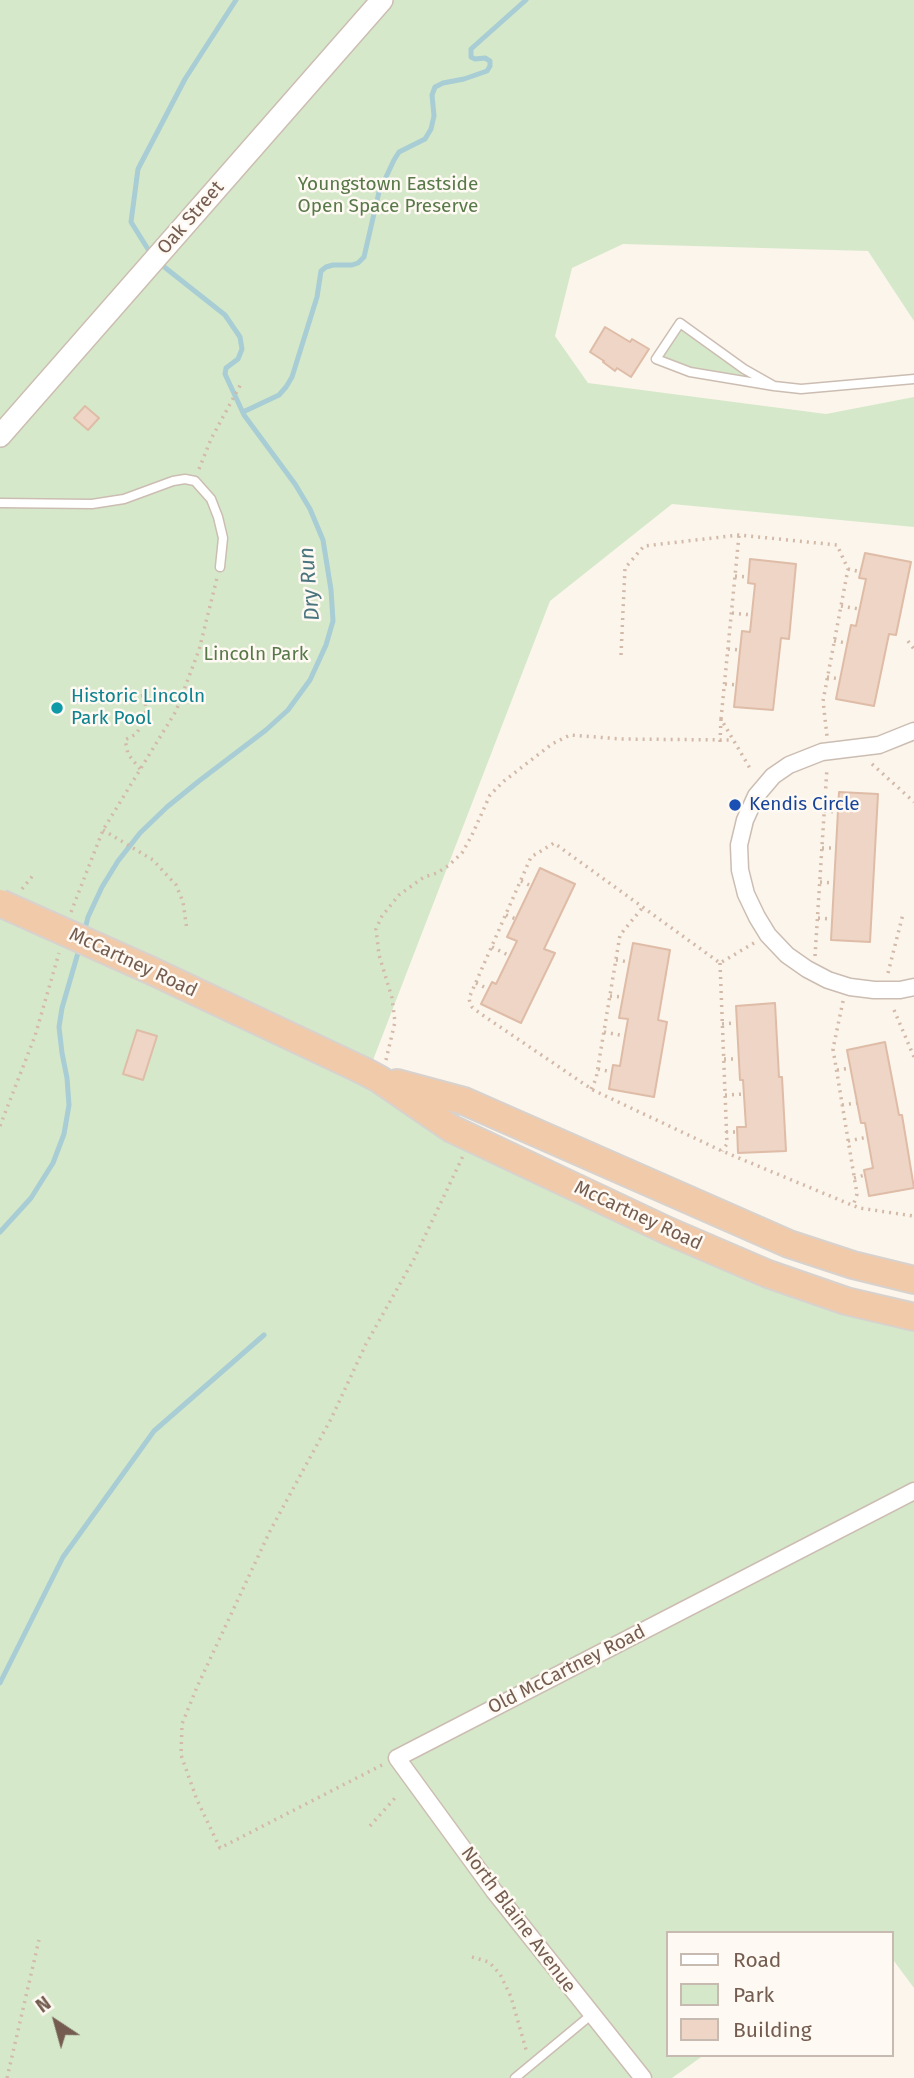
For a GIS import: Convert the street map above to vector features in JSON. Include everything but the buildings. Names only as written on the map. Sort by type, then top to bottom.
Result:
[{"type":"highway","name":"McCartney Road","points":[[10,898],[152,971],[372,1075],[452,1129],[668,1231],[768,1274],[846,1301],[914,1317]]},
{"type":"highway","name":"McCartney Road","points":[[372,1075],[464,1101],[789,1244],[853,1265],[914,1280]]},
{"type":"street","name":"Oak Street","points":[[0,436],[382,0]]},
{"type":"street","points":[[914,731],[879,745],[827,751],[802,758],[773,776],[756,796],[744,820],[739,845],[740,870],[746,894],[768,934],[787,955],[828,980],[848,986],[874,990],[914,987]]},
{"type":"street","name":"Old McCartney Road","points":[[397,1758],[914,1491]]},
{"type":"street","name":"North Blaine Avenue","points":[[397,1758],[494,1891],[643,2078]]},
{"type":"lane","points":[[774,387],[680,323],[656,359],[690,372],[774,387],[801,389],[914,379]]},
{"type":"lane","points":[[0,503],[92,503],[124,499],[173,481],[195,481],[211,499],[221,527],[223,551],[220,567]]},
{"type":"lane","points":[[515,2078],[592,2015]]},
{"type":"path","points":[[195,481],[211,439],[242,382]]},
{"type":"path","points":[[720,741],[739,535]]},
{"type":"path","points":[[621,655],[625,568],[644,546],[739,535],[837,545],[848,569],[823,701],[827,751],[815,958]]},
{"type":"path","points":[[69,918],[103,830],[176,711],[199,650],[220,567]]},
{"type":"path","points":[[848,569],[861,572]]},
{"type":"path","points":[[735,576],[749,577]]},
{"type":"path","points":[[841,606],[859,609]]},
{"type":"path","points":[[732,613],[752,615]]},
{"type":"path","points":[[908,640],[914,649]]},
{"type":"path","points":[[834,641],[847,643]]},
{"type":"path","points":[[728,649],[740,650]]},
{"type":"path","points":[[827,677],[840,680]]},
{"type":"path","points":[[725,684],[737,685]]},
{"type":"path","points":[[140,769],[128,754],[125,740],[136,734],[146,719],[145,695],[141,696]]},
{"type":"path","points":[[722,719],[751,770]]},
{"type":"path","points":[[372,1075],[390,1048],[395,1022],[393,998],[379,955],[376,929],[382,916],[399,895],[425,877],[448,866],[462,853],[490,795],[552,744],[570,735],[621,739],[733,740]]},
{"type":"path","points":[[872,764],[914,802]]},
{"type":"path","points":[[824,811],[838,812]]},
{"type":"path","points":[[103,830],[145,853],[176,885],[183,902],[187,930]]},
{"type":"path","points":[[720,963],[554,843],[531,857],[469,998],[472,1007],[591,1089],[722,1151],[853,1206],[914,1216]]},
{"type":"path","points":[[822,848],[836,848]]},
{"type":"path","points":[[10,898],[34,874]]},
{"type":"path","points":[[520,881],[531,886]]},
{"type":"path","points":[[820,882],[834,883]]},
{"type":"path","points":[[591,1089],[598,1069],[620,935],[643,907]]},
{"type":"path","points":[[888,975],[903,914]]},
{"type":"path","points":[[506,915],[516,919]]},
{"type":"path","points":[[818,918],[832,919]]},
{"type":"path","points":[[720,963],[768,934]]},
{"type":"path","points":[[0,1126],[35,1036],[62,944]]},
{"type":"path","points":[[492,947],[510,956]]},
{"type":"path","points":[[616,960],[629,962]]},
{"type":"path","points":[[720,963],[727,1144],[722,1151]]},
{"type":"path","points":[[476,983],[488,989]]},
{"type":"path","points":[[848,986],[841,1006],[833,1049],[857,1194],[853,1206]]},
{"type":"path","points":[[610,996],[623,998]]},
{"type":"path","points":[[894,1010],[914,1057]]},
{"type":"path","points":[[722,1024],[736,1023]]},
{"type":"path","points":[[604,1032],[625,1036]]},
{"type":"path","points":[[724,1059],[738,1059]]},
{"type":"path","points":[[837,1070],[850,1068]]},
{"type":"path","points":[[598,1069],[612,1072]]},
{"type":"path","points":[[725,1095],[744,1094]]},
{"type":"path","points":[[842,1105],[857,1103]]},
{"type":"path","points":[[726,1132],[737,1132]]},
{"type":"path","points":[[848,1141],[868,1138]]},
{"type":"path","points":[[397,1758],[220,1848],[197,1800],[181,1755],[182,1724],[270,1531],[331,1419],[366,1344],[414,1258],[472,1139]]},
{"type":"path","points":[[854,1178],[865,1175]]},
{"type":"path","points":[[370,1826],[395,1798]]},
{"type":"path","points":[[7,2078],[39,1940]]},
{"type":"path","points":[[472,1957],[489,1962],[500,1974],[511,1997],[530,2066]]},
{"type":"green space","points":[[0,0],[914,0],[914,321],[868,251],[623,244],[572,268],[555,336],[588,383],[826,414],[914,397],[914,527],[672,504],[550,601],[368,1073],[668,1231],[914,1317],[914,1988],[893,1960],[893,1931],[666,1931],[666,2057],[701,2057],[672,2078],[0,2078]]},
{"type":"green space","points":[[680,323],[774,386],[690,372],[656,359]]},
{"type":"waterway","name":"Dry Run","points":[[151,254],[131,222],[138,169],[185,79],[236,0]]},
{"type":"waterway","points":[[243,412],[279,395],[292,377],[317,297],[321,271],[333,265],[352,265],[364,257],[379,192],[394,160],[399,152],[425,139],[431,129],[434,116],[432,95],[435,87],[487,71],[490,61],[471,57],[471,49],[526,0]]},
{"type":"waterway","name":"Dry Run","points":[[84,933],[88,917],[102,887],[140,833],[167,807],[288,710],[310,680],[326,645],[333,621],[323,540],[310,509],[244,415],[225,374],[226,368],[238,359],[242,349],[240,337],[225,315],[158,262]]},
{"type":"waterway","name":"Dry Run","points":[[0,1232],[31,1198],[53,1163],[64,1134],[69,1105],[59,1027],[80,946]]},
{"type":"waterway","points":[[0,1683],[63,1557],[154,1431],[264,1335]]},
{"type":"place","name":"Historic Lincoln Park Pool","points":[[57,708]]},
{"type":"place","name":"Kendis Circle","points":[[735,805]]},
{"type":"park label","name":"Youngstown Eastside Open Space Preserve","points":[[388,196]]},
{"type":"park label","name":"Lincoln Park","points":[[256,655]]}]
